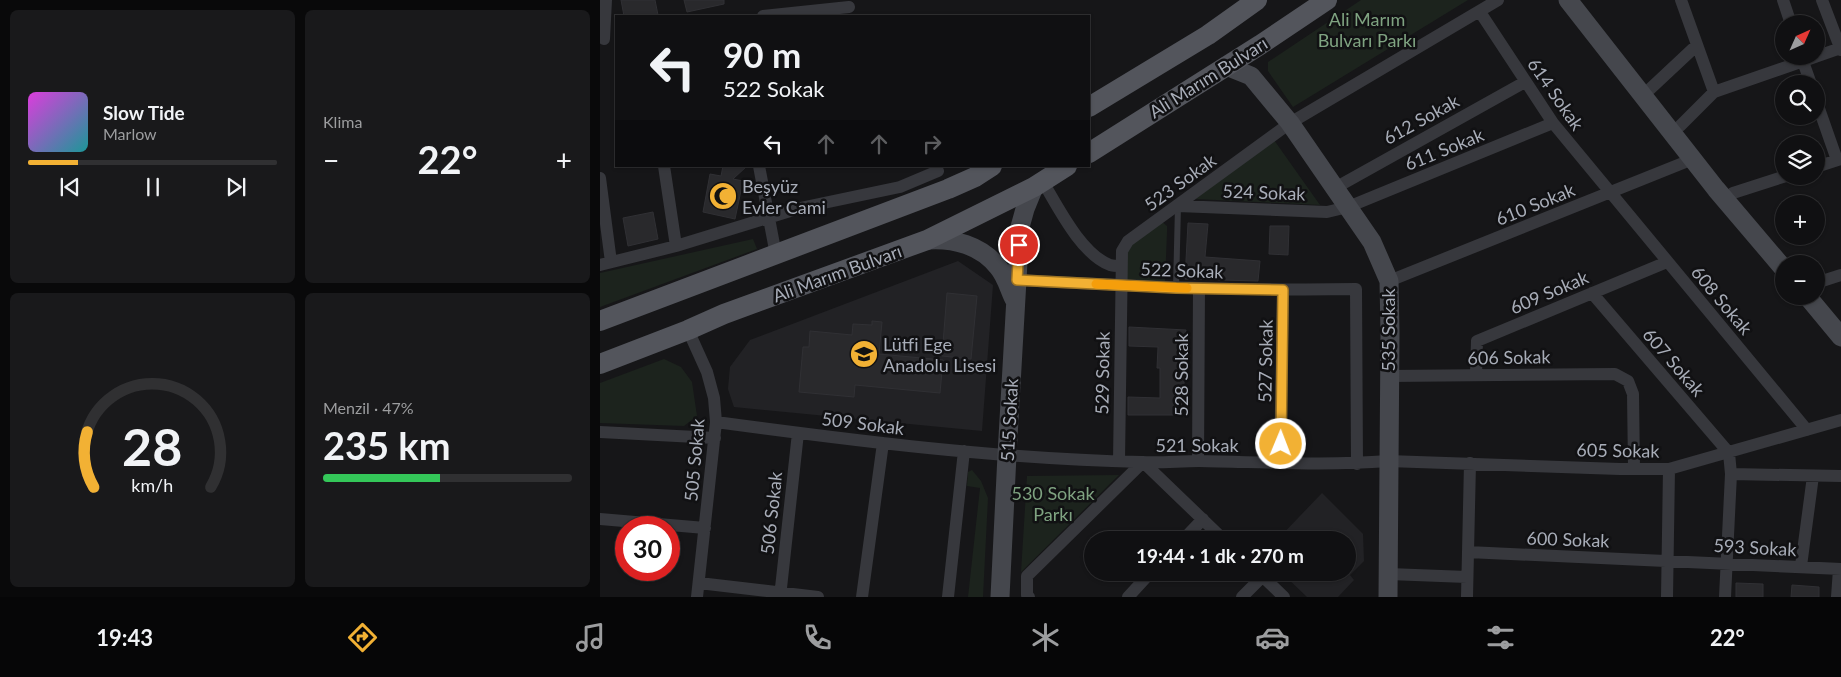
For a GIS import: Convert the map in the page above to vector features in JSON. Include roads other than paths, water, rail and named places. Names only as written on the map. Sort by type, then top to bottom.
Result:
[{"type":"main road","name":"Ali Marım Bulvarı","points":[[1090,106],[1208,35],[1257,0]]},
{"type":"main road","name":"Ali Marım Bulvarı","points":[[1090,152],[1260,45],[1327,0]]},
{"type":"main road","points":[[600,322],[948,190],[990,167]]},
{"type":"main road","name":"Ali Marım Bulvarı","points":[[600,364],[724,314],[927,240],[1039,184],[1065,167]]},
{"type":"street","points":[[606,0],[607,39]]},
{"type":"street","name":"523 Sokak","points":[[1121,285],[1122,251],[1128,241],[1290,122],[1498,0]]},
{"type":"street","points":[[1568,0],[1693,159],[1775,258]]},
{"type":"street","points":[[1581,0],[1733,193],[1785,255]]},
{"type":"street","points":[[1681,0],[1714,92]]},
{"type":"street","points":[[1783,0],[1788,15]]},
{"type":"street","points":[[1822,0],[1841,49],[1825,53]]},
{"type":"street","points":[[774,15],[853,8]]},
{"type":"street","name":"614 Sokak","points":[[1480,12],[1553,123],[1610,194]]},
{"type":"street","points":[[1226,66],[1251,76],[1260,45]]},
{"type":"street","points":[[1650,88],[1697,46]]},
{"type":"street","points":[[1680,126],[1714,92],[1786,65]]},
{"type":"street","name":"535 Sokak","points":[[1251,76],[1290,122],[1372,242],[1389,281],[1388,597]]},
{"type":"street","name":"612 Sokak","points":[[1335,188],[1525,82]]},
{"type":"street","name":"611 Sokak","points":[[1348,207],[1553,123]]},
{"type":"street","points":[[1825,123],[1839,160],[1825,164]]},
{"type":"street","name":"610 Sokak","points":[[1389,281],[1610,194],[1693,159]]},
{"type":"street","points":[[664,167],[676,246]]},
{"type":"street","points":[[759,167],[776,255]]},
{"type":"street","points":[[600,178],[606,264],[676,246],[800,208],[900,188],[937,169],[948,190]]},
{"type":"street","points":[[1733,193],[1775,180]]},
{"type":"street","points":[[1039,184],[1095,256],[1111,265],[1121,266]]},
{"type":"street","name":"515 Sokak","points":[[1000,597],[1016,302],[1012,282],[1024,209],[1039,184]]},
{"type":"street","name":"608 Sokak","points":[[1610,194],[1807,430]]},
{"type":"street","name":"524 Sokak","points":[[1178,206],[1327,212],[1348,207]]},
{"type":"street","name":"515 Sokak","points":[[927,240],[947,240],[971,247],[998,266],[1012,282]]},
{"type":"street","name":"609 Sokak","points":[[1476,375],[1477,341],[1667,262]]},
{"type":"street","points":[[1825,280],[1841,276]]},
{"type":"street","name":"522 Sokak","points":[[1012,282],[1176,288],[1356,289],[1357,464]]},
{"type":"street","name":"529 Sokak","points":[[1119,461],[1121,285]]},
{"type":"street","name":"528 Sokak","points":[[1198,461],[1199,288]]},
{"type":"street","name":"527 Sokak","points":[[1280,463],[1283,290]]},
{"type":"street","name":"607 Sokak","points":[[1592,293],[1729,453]]},
{"type":"street","points":[[1825,302],[1841,321]]},
{"type":"street","points":[[1814,305],[1841,337]]},
{"type":"street","name":"505 Sokak","points":[[688,330],[707,372],[714,398],[716,422],[697,597]]},
{"type":"street","name":"606 Sokak","points":[[1389,376],[1614,374],[1623,377],[1632,386],[1634,404],[1634,468]]},
{"type":"street","name":"605 Sokak","points":[[1388,461],[1669,469],[1841,420]]},
{"type":"street","name":"509 Sokak","points":[[716,422],[883,443],[1007,455]]},
{"type":"street","points":[[600,432],[715,438]]},
{"type":"street","name":"506 Sokak","points":[[780,595],[798,433]]},
{"type":"street","points":[[862,597],[883,443]]},
{"type":"street","points":[[948,597],[964,451]]},
{"type":"street","points":[[1725,597],[1731,474],[1729,453]]},
{"type":"street","name":"521 Sokak","points":[[1007,455],[1142,462],[1198,461],[1357,464],[1388,461]]},
{"type":"street","points":[[1029,597],[1027,595],[1027,576],[1142,462],[1215,531]]},
{"type":"street","points":[[1467,597],[1470,463]]},
{"type":"street","points":[[1667,597],[1669,469]]},
{"type":"street","points":[[1731,474],[1841,476]]},
{"type":"street","points":[[1800,566],[1813,476]]},
{"type":"street","points":[[600,519],[705,528]]},
{"type":"street","points":[[1192,531],[1203,519]]},
{"type":"street","name":"600 Sokak","points":[[1468,552],[1667,560]]},
{"type":"street","name":"593 Sokak","points":[[1667,560],[1840,569]]},
{"type":"street","points":[[1837,597],[1840,569]]},
{"type":"street","points":[[1388,574],[1467,577]]},
{"type":"street","points":[[1128,597],[1143,581]]},
{"type":"street","points":[[1242,597],[1255,581]]},
{"type":"street","points":[[1268,581],[1284,597]]},
{"type":"street","points":[[699,582],[780,595],[818,597]]},
{"type":"lane","points":[[1176,288],[1178,206]]},
{"type":"place","name":"Beşyüz Evler Cami","points":[[723,196]]},
{"type":"place","name":"Lütfi Ege Anadolu Lisesi","points":[[864,354]]},
{"type":"park label","name":"Ali Marım Bulvarı Parkı","points":[[1367,29]]},
{"type":"park label","name":"530 Sokak Parkı","points":[[1053,503]]}]
